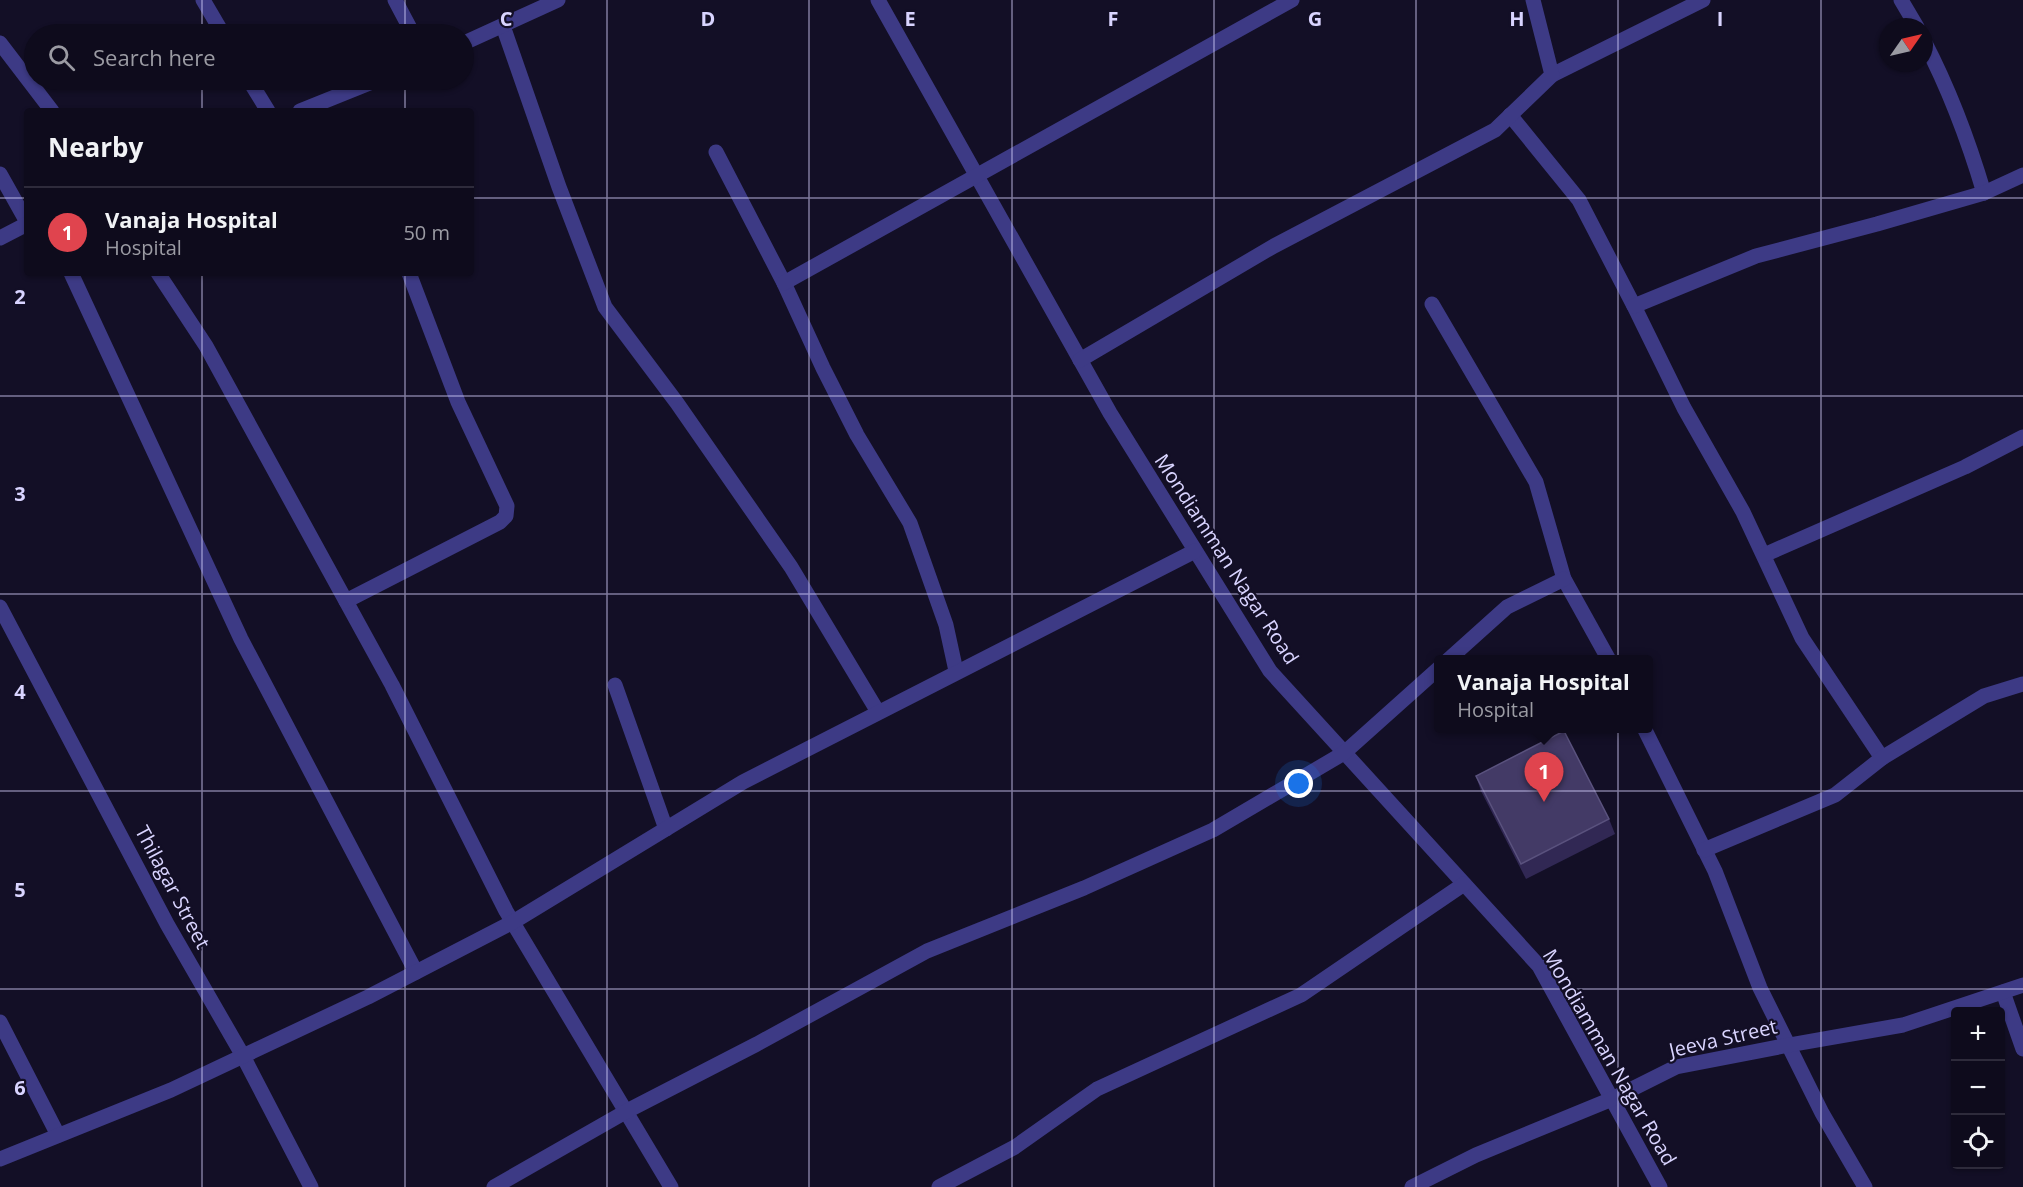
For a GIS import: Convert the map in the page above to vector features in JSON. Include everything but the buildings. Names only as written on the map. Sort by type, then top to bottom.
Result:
[{"type":"street","points":[[203,0],[217,24]]},
{"type":"street","points":[[395,0],[408,24]]},
{"type":"street","points":[[474,39],[558,0]]},
{"type":"street","name":"Mondiamman Nagar Road","points":[[878,0],[1110,413],[1270,671],[1539,966],[1660,1187]]},
{"type":"street","points":[[784,283],[1292,0]]},
{"type":"street","points":[[1533,0],[1552,75]]},
{"type":"street","points":[[1080,360],[1274,246],[1495,130],[1552,75],[1703,0]]},
{"type":"street","points":[[1901,0],[1912,18]]},
{"type":"street","points":[[503,26],[559,187],[605,307],[677,404],[791,567],[878,712]]},
{"type":"street","points":[[0,43],[24,74]]},
{"type":"street","points":[[1933,58],[1966,133],[1984,194]]},
{"type":"street","points":[[36,90],[50,108]]},
{"type":"street","points":[[255,90],[266,108]]},
{"type":"street","points":[[317,108],[334,105],[360,90]]},
{"type":"street","points":[[1510,115],[1579,200],[1684,408],[1743,512],[1802,638],[1882,758]]},
{"type":"street","points":[[716,152],[784,283],[857,435],[910,523],[946,625],[956,671]]},
{"type":"street","points":[[0,174],[24,218]]},
{"type":"street","points":[[1634,306],[1756,256],[1877,225],[1984,194],[2023,175]]},
{"type":"street","points":[[0,238],[24,225]]},
{"type":"street","points":[[72,276],[241,639],[416,972]]},
{"type":"street","points":[[160,276],[206,346],[392,685],[513,922],[671,1187]]},
{"type":"street","points":[[346,601],[500,522],[506,516],[507,506],[458,402],[411,276]]},
{"type":"street","points":[[1432,304],[1536,482],[1564,579],[1606,655]]},
{"type":"street","points":[[1764,555],[1965,467],[2023,437]]},
{"type":"street","points":[[0,1159],[171,1090],[416,972],[513,922],[743,782],[1195,550]]},
{"type":"street","points":[[1454,655],[1507,608],[1564,579]]},
{"type":"street","name":"Thilagar Street","points":[[0,607],[167,924],[243,1056],[310,1187]]},
{"type":"street","points":[[494,1187],[627,1111],[757,1044],[927,951],[1084,888],[1213,830],[1344,753],[1434,672]]},
{"type":"street","points":[[1704,850],[1835,795],[1882,758],[1984,696],[2023,684]]},
{"type":"street","points":[[615,685],[666,829]]},
{"type":"street","points":[[1646,733],[1715,871],[1760,988],[1822,1113],[1865,1187]]},
{"type":"street","points":[[939,1187],[1015,1147],[1097,1089],[1301,994],[1464,884]]},
{"type":"street","name":"Jeeva Street","points":[[1413,1187],[1476,1155],[1612,1099],[1676,1067],[1903,1025],[2023,985]]},
{"type":"street","points":[[2003,992],[2023,1049]]},
{"type":"street","points":[[0,1022],[58,1135]]},
{"type":"place","name":"Vanaja Hospital","points":[[1544,802]]}]
